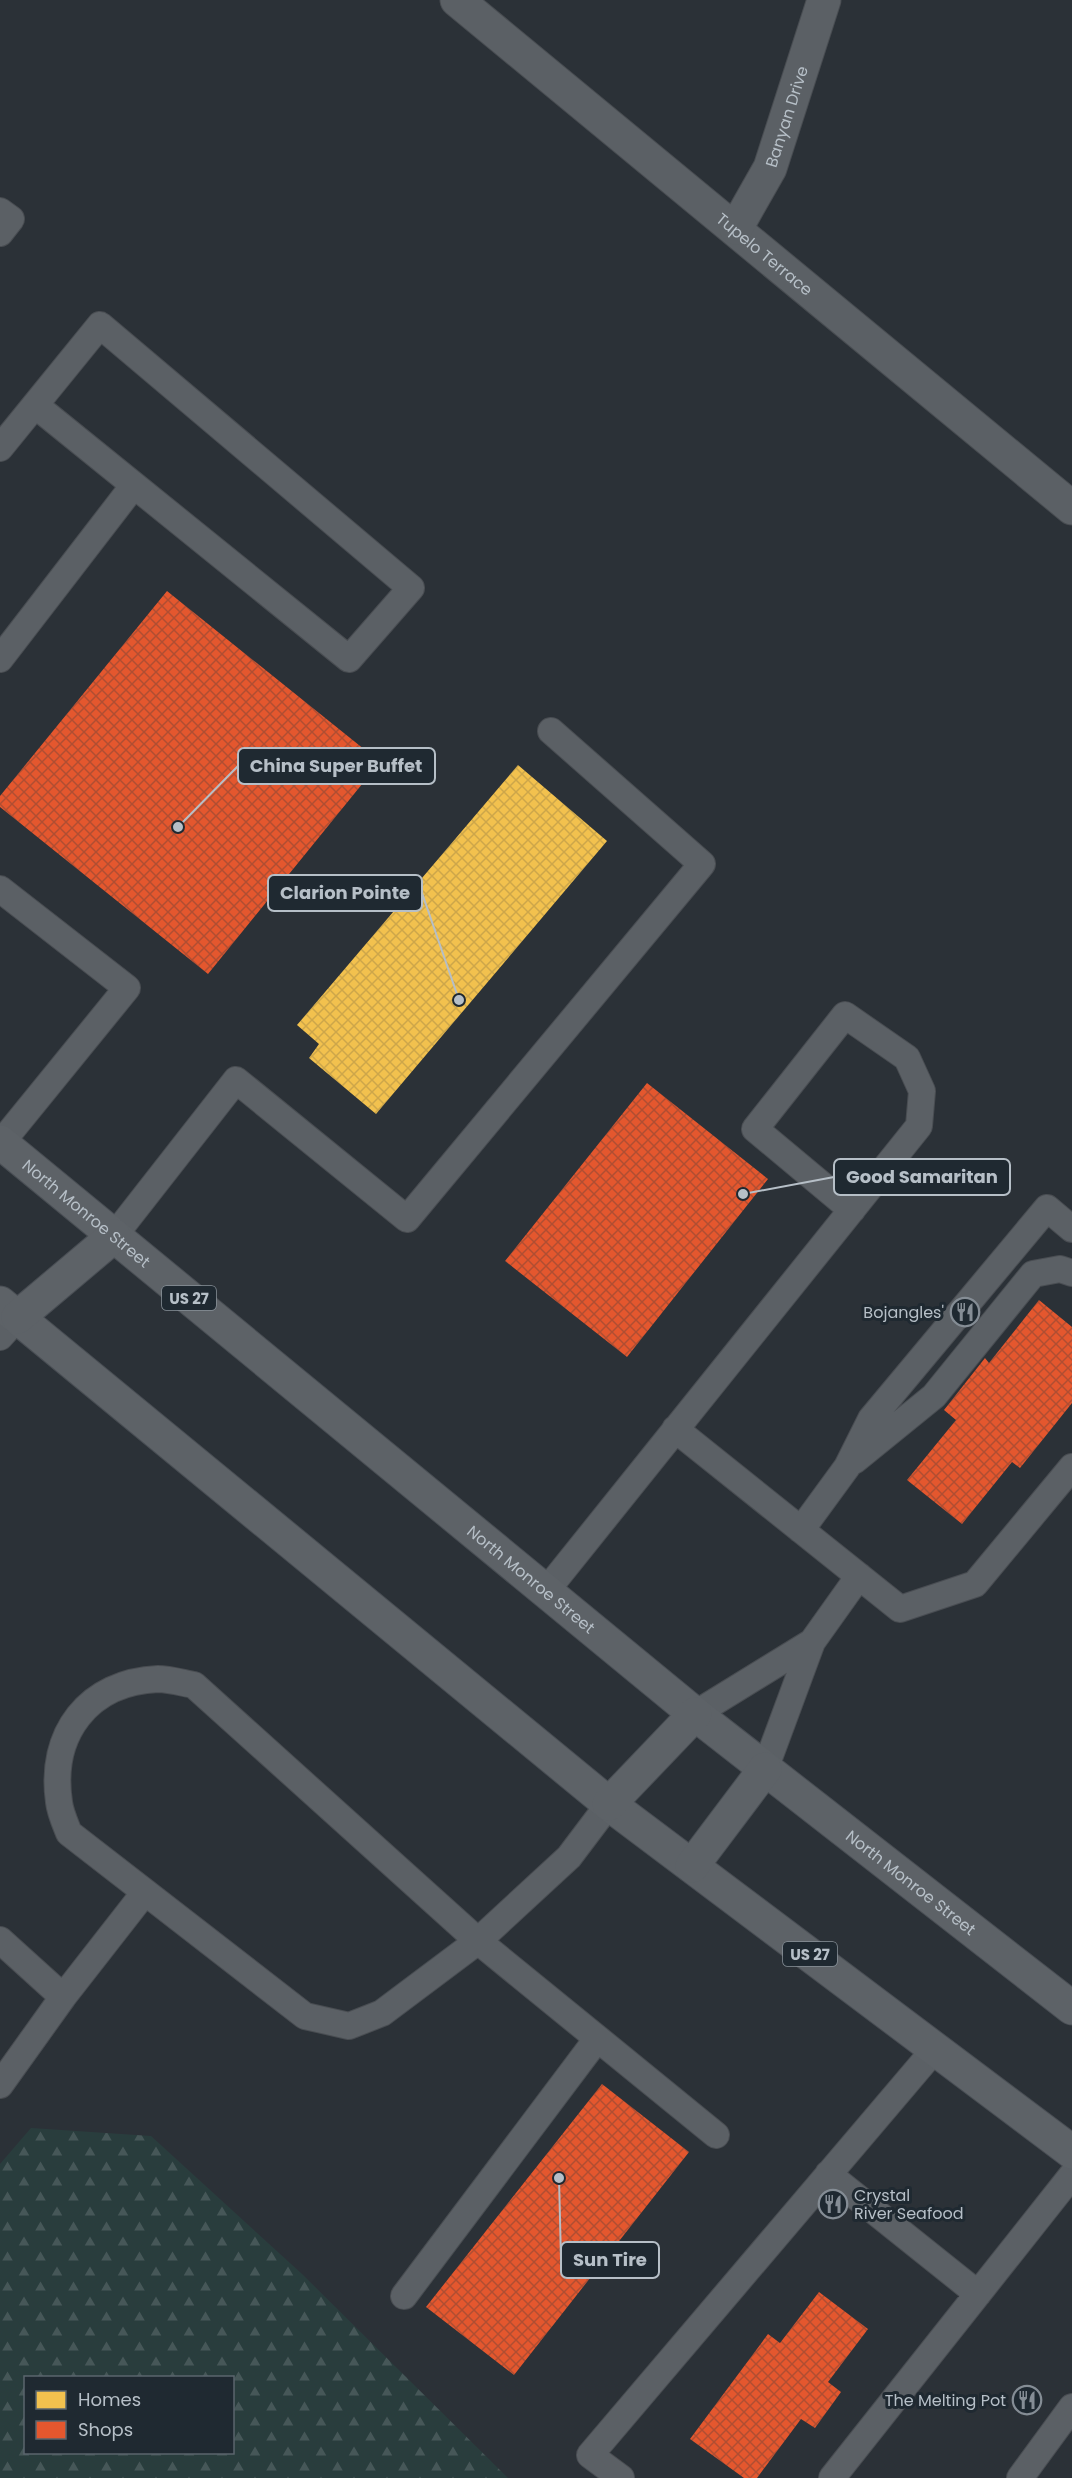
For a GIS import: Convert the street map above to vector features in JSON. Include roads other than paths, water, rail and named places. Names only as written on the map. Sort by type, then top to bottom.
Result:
[{"type":"main road","name":"North Monroe Street","points":[[0,1143],[695,1714],[1072,2008]]},
{"type":"main road","points":[[6,1319],[114,1236]]},
{"type":"main road","name":"US 27","points":[[6,1319],[609,1804],[1072,2152]]},
{"type":"main road","points":[[609,1804],[695,1714]]},
{"type":"main road","points":[[692,1866],[765,1769]]},
{"type":"street","name":"Tupelo Terrace","points":[[457,0],[736,228],[1072,508]]},
{"type":"street","name":"Banyan Drive","points":[[736,228],[770,168],[824,0]]},
{"type":"lane","points":[[0,211],[11,219],[0,233]]},
{"type":"lane","points":[[0,448],[100,325],[411,588],[349,658],[35,405]]},
{"type":"lane","points":[[0,659],[134,485]]},
{"type":"lane","points":[[114,1236],[236,1080],[407,1219],[702,864],[551,731]]},
{"type":"lane","points":[[0,889],[127,988],[0,1143]]},
{"type":"lane","points":[[546,1591],[675,1429],[852,1210],[919,1126],[922,1091],[907,1058],[844,1015],[755,1129],[852,1210]]},
{"type":"lane","points":[[801,1530],[847,1467],[871,1419],[1047,1209],[1072,1229]]},
{"type":"lane","points":[[847,1467],[934,1396],[1034,1274],[1060,1269],[1072,1273]]},
{"type":"lane","points":[[675,1429],[900,1609],[975,1584],[1072,1467]]},
{"type":"lane","points":[[765,1769],[812,1642],[859,1576]]},
{"type":"lane","points":[[695,1714],[812,1642]]},
{"type":"lane","points":[[609,1804],[569,1857],[478,1941],[382,2013],[349,2026],[305,2016],[69,1833],[59,1803],[58,1773],[66,1732],[84,1708],[112,1688],[158,1679],[194,1685],[478,1941],[716,2135]]},
{"type":"lane","points":[[0,2085],[63,1996],[145,1892]]},
{"type":"lane","points":[[0,1940],[63,1996]]},
{"type":"lane","points":[[404,2296],[597,2039]]},
{"type":"lane","points":[[621,2478],[590,2455],[935,2049]]},
{"type":"lane","points":[[828,2174],[978,2294]]},
{"type":"lane","points":[[832,2478],[1072,2175]]},
{"type":"lane","points":[[1020,2478],[1072,2406]]},
{"type":"place","name":"China Super Buffet","points":[[178,827]]},
{"type":"place","name":"Clarion Pointe","points":[[459,1000]]},
{"type":"place","name":"Good Samaritan","points":[[743,1194]]},
{"type":"place","name":"Bojangles'","points":[[965,1312]]},
{"type":"place","name":"Sun Tire","points":[[559,2178]]},
{"type":"place","name":"Crystal River Seafood","points":[[833,2204]]},
{"type":"place","name":"The Melting Pot","points":[[1027,2400]]}]
